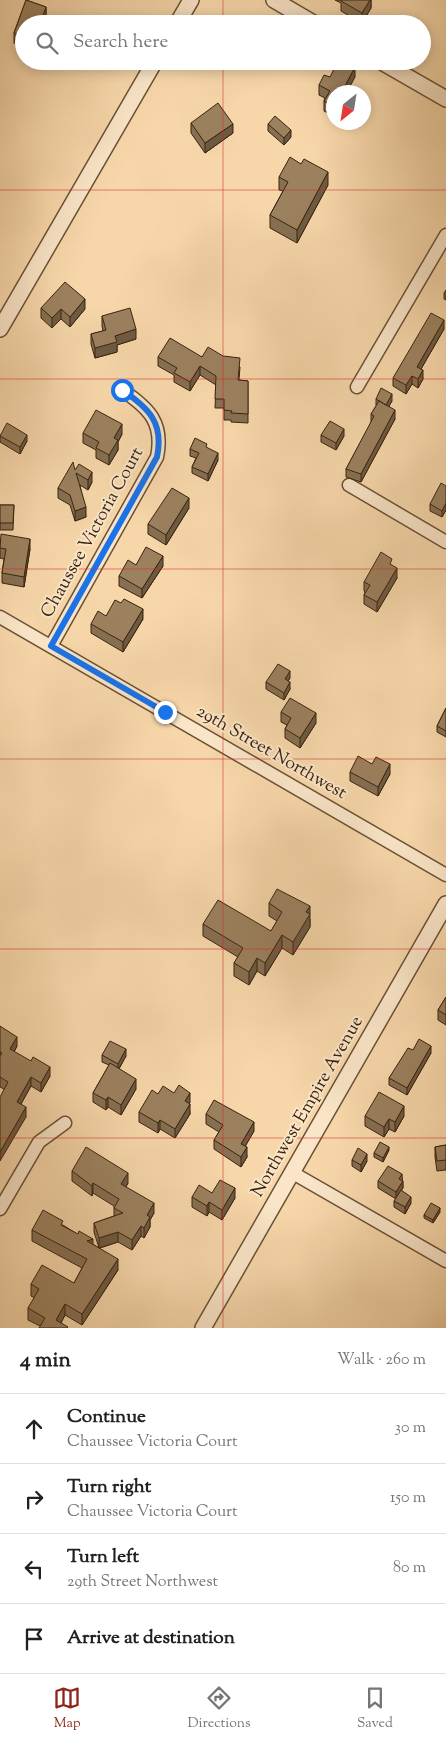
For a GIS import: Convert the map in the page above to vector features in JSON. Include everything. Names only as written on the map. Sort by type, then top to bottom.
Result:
[{"type":"street","points":[[182,15],[191,0]]},
{"type":"street","points":[[274,0],[300,15]]},
{"type":"street","points":[[0,329],[150,70]]},
{"type":"street","points":[[396,70],[446,99]]},
{"type":"street","points":[[357,387],[446,235]]},
{"type":"street","name":"Chaussee Victoria Court","points":[[51,646],[157,457],[160,442],[158,426],[137,400],[122,390]]},
{"type":"street","points":[[349,485],[446,542]]},
{"type":"street","name":"29th Street Northwest","points":[[0,617],[446,874]]},
{"type":"street","name":"Northwest Empire Avenue","points":[[203,1328],[446,904]]},
{"type":"street","points":[[0,1209],[38,1142],[66,1123]]},
{"type":"street","points":[[293,1173],[446,1261]]},
{"type":"building","points":[[26,0],[46,7],[43,15],[21,15]]},
{"type":"building","points":[[341,0],[370,0],[362,13]]},
{"type":"building","points":[[334,70],[353,70],[346,85],[326,85],[326,89],[319,85],[324,75],[330,77]]},
{"type":"building","points":[[218,103],[233,124],[205,143],[191,123]]},
{"type":"building","points":[[275,116],[291,130],[284,138],[268,124]]},
{"type":"building","points":[[290,157],[301,164],[304,159],[328,172],[297,230],[270,215],[288,182],[279,177]]},
{"type":"building","points":[[65,282],[85,299],[70,317],[61,309],[52,318],[41,308]]},
{"type":"building","points":[[130,308],[136,329],[115,336],[117,342],[95,348],[91,334],[106,330],[102,316]]},
{"type":"building","points":[[431,313],[444,320],[417,367],[423,370],[418,379],[412,376],[406,385],[393,378]]},
{"type":"building","points":[[170,338],[202,357],[208,347],[223,356],[240,358],[238,380],[248,381],[248,414],[231,413],[232,411],[224,410],[224,399],[215,399],[216,376],[200,366],[190,382],[174,373],[177,368],[158,357]]},
{"type":"building","points":[[381,388],[392,394],[386,405],[376,399]]},
{"type":"building","points":[[379,401],[395,410],[361,474],[346,469],[374,416],[371,414]]},
{"type":"building","points":[[96,410],[122,424],[114,438],[118,440],[109,455],[96,448],[99,442],[83,433]]},
{"type":"building","points":[[330,421],[344,429],[336,443],[321,435]]},
{"type":"building","points":[[7,423],[27,435],[20,447],[0,436]]},
{"type":"building","points":[[195,438],[207,444],[206,447],[218,453],[208,474],[192,467],[199,453],[190,449]]},
{"type":"building","points":[[73,462],[75,470],[79,464],[92,472],[88,480],[76,473],[86,507],[75,511],[70,495],[58,488]]},
{"type":"building","points":[[441,483],[446,486],[446,503],[442,511],[430,504]]},
{"type":"building","points":[[172,488],[189,498],[166,535],[148,524]]},
{"type":"building","points":[[0,505],[14,505],[13,523],[0,523]]},
{"type":"building","points":[[1,534],[30,539],[24,577],[2,573],[6,549],[0,548]]},
{"type":"building","points":[[146,547],[163,556],[142,589],[119,576],[128,560],[136,565]]},
{"type":"building","points":[[381,552],[392,559],[390,564],[397,568],[377,602],[364,595],[370,585],[364,582]]},
{"type":"building","points":[[124,599],[143,609],[123,642],[91,624],[98,611],[106,616],[115,600],[121,603]]},
{"type":"building","points":[[278,664],[290,671],[285,679],[290,682],[284,693],[266,682]]},
{"type":"building","points":[[290,698],[316,713],[300,738],[285,729],[291,718],[281,712]]},
{"type":"building","points":[[446,708],[446,731],[437,726]]},
{"type":"building","points":[[358,756],[372,764],[376,757],[390,764],[378,787],[350,772]]},
{"type":"building","points":[[277,889],[310,906],[306,912],[310,914],[293,942],[282,935],[265,963],[257,958],[249,972],[234,963],[243,948],[203,924],[218,900],[271,931],[282,912],[269,903]]},
{"type":"building","points":[[446,997],[446,1015],[438,1010]]},
{"type":"building","points":[[0,1026],[17,1037],[10,1049],[31,1061],[33,1057],[50,1067],[41,1083],[31,1077],[17,1102],[26,1107],[0,1152],[0,1097],[8,1082],[0,1077],[0,1056],[2,1053],[0,1052]]},
{"type":"building","points":[[419,1039],[431,1046],[407,1088],[389,1078],[408,1048],[413,1050]]},
{"type":"building","points":[[110,1041],[126,1049],[118,1064],[102,1055]]},
{"type":"building","points":[[110,1063],[136,1079],[121,1105],[108,1097],[106,1100],[93,1093]]},
{"type":"building","points":[[179,1085],[190,1093],[185,1101],[190,1104],[175,1129],[160,1120],[158,1123],[139,1112],[152,1090],[158,1094],[163,1086],[174,1093]]},
{"type":"building","points":[[379,1092],[404,1106],[395,1122],[389,1119],[384,1127],[365,1116]]},
{"type":"building","points":[[214,1100],[254,1122],[241,1144],[247,1147],[241,1157],[214,1140],[223,1125],[206,1114]]},
{"type":"building","points":[[380,1142],[389,1147],[383,1158],[374,1153]]},
{"type":"building","points":[[446,1145],[446,1160],[437,1161],[435,1147]]},
{"type":"building","points":[[86,1147],[128,1173],[121,1184],[154,1203],[147,1215],[150,1217],[144,1228],[141,1226],[132,1240],[118,1232],[99,1238],[94,1223],[123,1213],[114,1208],[119,1199],[93,1183],[92,1186],[72,1171]]},
{"type":"building","points":[[358,1148],[367,1154],[361,1165],[352,1160]]},
{"type":"building","points":[[388,1166],[402,1174],[399,1179],[403,1181],[396,1192],[378,1181]]},
{"type":"building","points":[[220,1180],[235,1188],[222,1210],[209,1202],[207,1206],[192,1197],[199,1185],[212,1193]]},
{"type":"building","points":[[401,1190],[411,1197],[405,1207],[394,1201]]},
{"type":"building","points":[[431,1203],[440,1208],[433,1220],[424,1215]]},
{"type":"building","points":[[43,1210],[63,1221],[61,1225],[78,1234],[79,1231],[93,1239],[87,1241],[118,1259],[82,1314],[65,1304],[56,1320],[67,1328],[39,1328],[45,1318],[28,1308],[39,1289],[31,1284],[42,1265],[74,1283],[87,1259],[32,1230]]},
{"type":"route","points":[[122,390],[137,400],[150,413],[158,426],[160,442],[157,457],[51,646],[165,712]]}]
